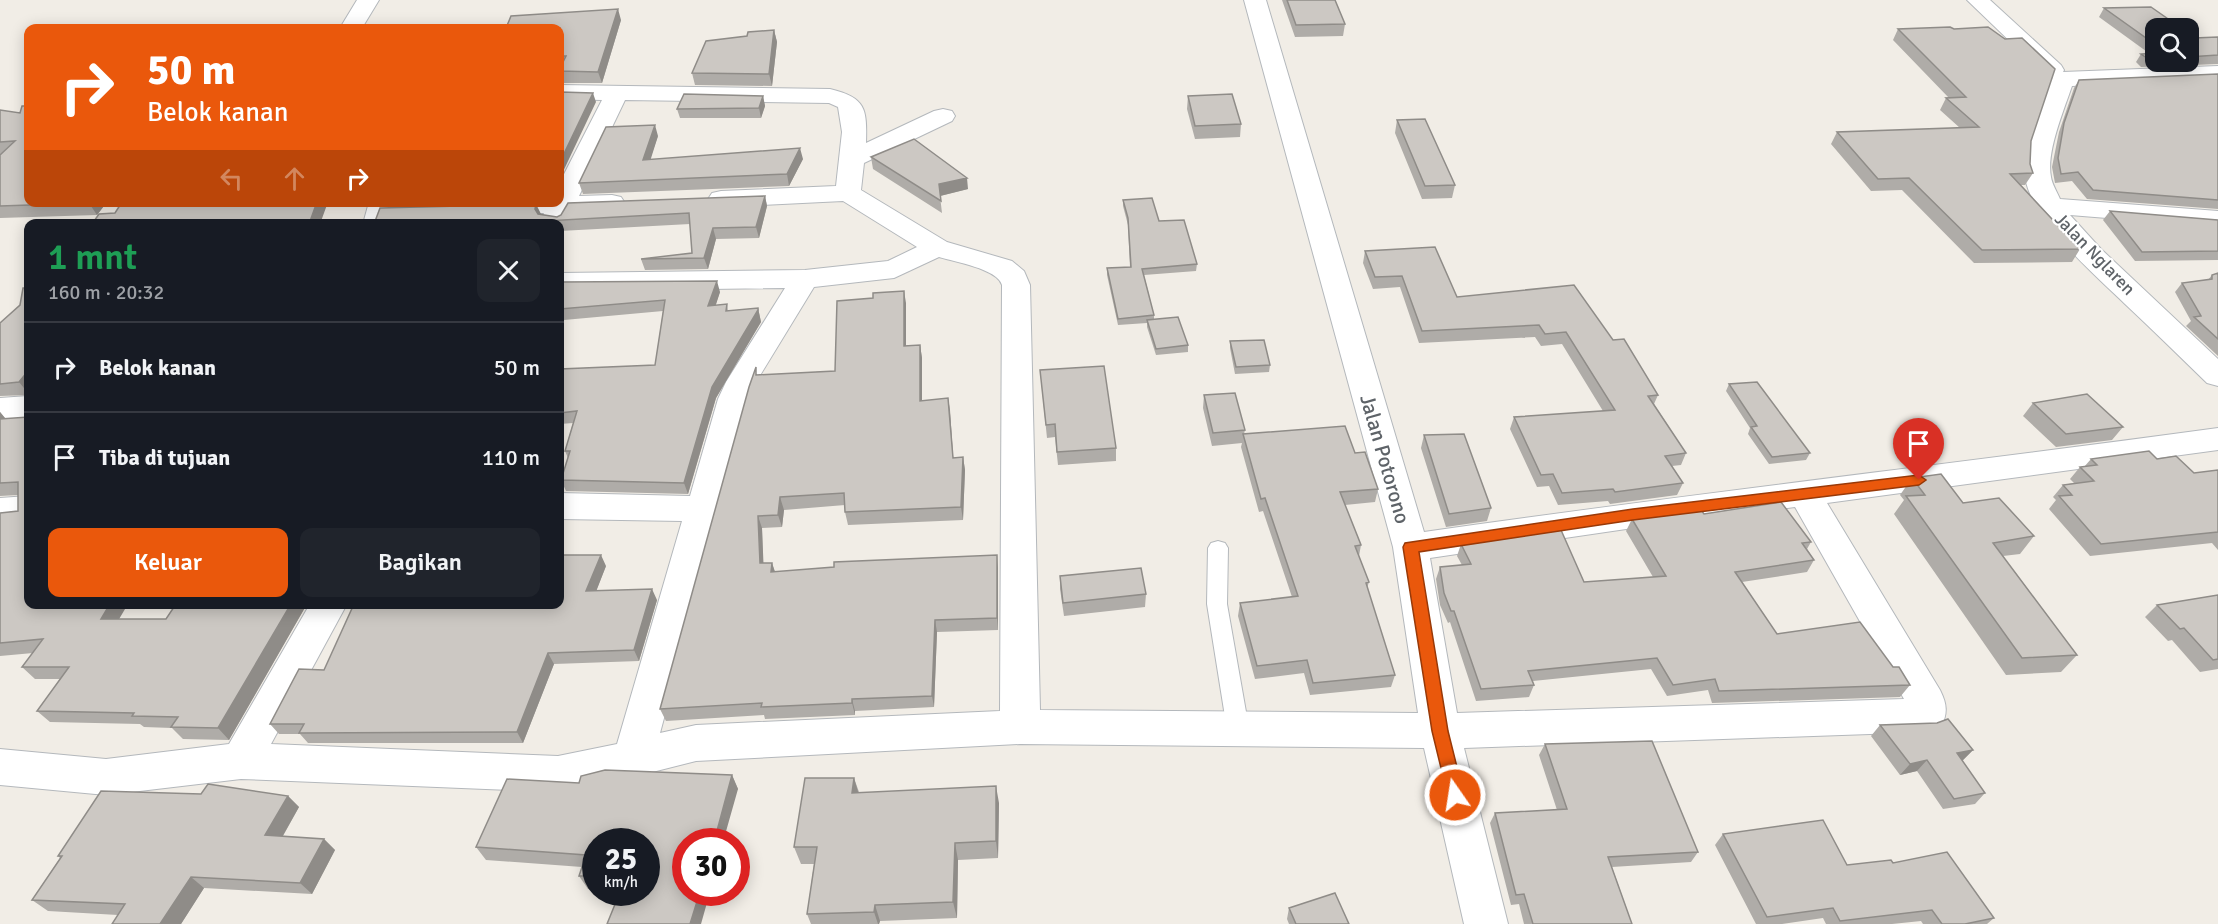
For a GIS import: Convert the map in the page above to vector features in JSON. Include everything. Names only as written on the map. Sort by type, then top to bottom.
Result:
[{"type":"street","points":[[353,24],[368,0]]},
{"type":"street","name":"Jalan Potorono","points":[[1255,0],[1411,547],[1440,731],[1486,924]]},
{"type":"street","points":[[1978,0],[2064,79],[2218,73]]},
{"type":"street","name":"Jalan Nglaren","points":[[2064,79],[2045,130],[2037,168],[2038,178],[2050,206],[2061,222],[2091,255],[2218,376]]},
{"type":"street","points":[[564,92],[830,96],[847,101],[852,109],[852,159],[848,193]]},
{"type":"street","points":[[564,200],[617,93]]},
{"type":"street","points":[[852,159],[943,117]]},
{"type":"street","points":[[701,200],[848,193],[937,248],[1002,267],[1014,277],[1016,285],[1020,727]]},
{"type":"street","points":[[472,207],[557,214],[632,202]]},
{"type":"street","points":[[2050,206],[2218,219]]},
{"type":"street","points":[[564,282],[805,279],[894,269],[937,248]]},
{"type":"street","points":[[633,758],[734,399],[741,382],[805,279]]},
{"type":"street","points":[[0,409],[24,407]]},
{"type":"street","points":[[1411,547],[1633,515],[2035,465],[2205,441],[2218,462]]},
{"type":"street","points":[[0,767],[106,777],[241,761],[558,774],[601,768],[676,746],[696,743],[1020,727],[1440,731],[1927,715],[1929,712],[1926,702],[1804,494]]},
{"type":"street","points":[[564,506],[703,509]]},
{"type":"street","points":[[0,511],[24,509]]},
{"type":"street","points":[[241,761],[326,609]]},
{"type":"lane","points":[[1218,548],[1217,604],[1238,729]]},
{"type":"building","points":[[1287,0],[1335,0],[1345,24],[1296,25]]},
{"type":"building","points":[[2151,7],[2167,18],[2145,18],[2145,37],[2104,8]]},
{"type":"building","points":[[618,9],[598,72],[564,71],[566,56],[564,56],[564,24],[508,24],[511,16]]},
{"type":"building","points":[[1950,27],[1954,29],[1988,27],[2005,39],[2022,38],[2055,69],[2031,141],[2030,164],[2033,173],[2010,174],[2080,249],[1982,250],[1909,178],[1878,179],[1837,132],[1979,127],[1946,98],[1966,97],[1898,29]]},
{"type":"building","points":[[774,30],[769,74],[692,73],[706,41],[747,36],[748,32]]},
{"type":"building","points":[[2218,37],[2218,55],[2199,56],[2199,38]]},
{"type":"building","points":[[2218,74],[2218,200],[2093,190],[2078,172],[2061,174],[2058,158],[2064,123],[2079,80]]},
{"type":"building","points":[[564,92],[593,93],[564,154]]},
{"type":"building","points":[[684,94],[763,96],[759,108],[677,109]]},
{"type":"building","points":[[1232,94],[1241,124],[1195,126],[1188,96]]},
{"type":"building","points":[[24,106],[24,205],[0,206],[0,155],[15,141],[0,142],[0,110],[20,113]]},
{"type":"building","points":[[1425,119],[1455,185],[1425,186],[1397,120]]},
{"type":"building","points":[[655,125],[643,160],[800,148],[787,174],[579,183],[606,127]]},
{"type":"building","points":[[914,139],[967,178],[939,184],[941,201],[871,157]]},
{"type":"building","points":[[765,196],[756,227],[713,228],[704,258],[641,259],[692,253],[689,213],[564,220],[376,219],[380,208],[419,207],[535,207],[538,214],[557,217],[561,215],[568,203]]},
{"type":"building","points":[[1152,198],[1159,221],[1184,220],[1197,264],[1142,269],[1154,315],[1118,319],[1107,268],[1131,267],[1128,218],[1123,200]]},
{"type":"building","points":[[119,207],[315,207],[311,219],[96,219],[99,214],[115,213]]},
{"type":"building","points":[[2110,211],[2218,220],[2218,251],[2142,252]]},
{"type":"building","points":[[1435,247],[1457,297],[1574,285],[1613,340],[1624,339],[1658,395],[1648,396],[1686,453],[1665,456],[1683,483],[1615,492],[1613,489],[1562,493],[1553,474],[1541,475],[1514,417],[1615,410],[1566,332],[1545,334],[1539,325],[1422,331],[1402,276],[1375,277],[1365,251]]},
{"type":"building","points":[[2218,273],[2218,339],[2194,317],[2201,316],[2182,283],[2212,279],[2212,275]]},
{"type":"building","points":[[717,281],[708,306],[727,304],[726,311],[758,308],[712,387],[684,483],[564,480],[564,470],[570,451],[565,451],[577,411],[564,413],[564,369],[655,365],[665,300],[564,309],[564,282]]},
{"type":"building","points":[[24,288],[24,376],[19,382],[0,384],[0,323],[20,305]]},
{"type":"building","points":[[904,291],[904,346],[920,345],[920,401],[948,398],[953,458],[963,457],[961,507],[845,512],[844,493],[780,497],[778,515],[758,516],[760,563],[772,563],[771,572],[834,567],[834,562],[997,555],[997,618],[935,620],[932,696],[852,699],[852,703],[761,707],[762,703],[660,709],[756,367],[756,375],[835,371],[837,301],[873,298],[873,293]]},
{"type":"building","points":[[1178,317],[1188,345],[1156,349],[1147,320]]},
{"type":"building","points":[[1264,340],[1270,365],[1236,367],[1230,341]]},
{"type":"building","points":[[1104,366],[1116,448],[1057,452],[1055,424],[1046,425],[1040,370]]},
{"type":"building","points":[[1757,382],[1810,453],[1772,457],[1751,427],[1757,426],[1729,384]]},
{"type":"building","points":[[1235,393],[1245,430],[1213,433],[1204,395]]},
{"type":"building","points":[[2087,394],[2123,427],[2066,434],[2033,403]]},
{"type":"building","points":[[24,417],[24,609],[107,609],[101,619],[166,619],[173,609],[288,609],[218,728],[171,727],[178,717],[132,716],[134,713],[37,711],[69,667],[22,667],[43,639],[0,643],[0,513],[18,511],[18,482],[0,483],[0,419]]},
{"type":"building","points":[[1345,426],[1355,453],[1365,452],[1378,489],[1340,492],[1361,545],[1355,546],[1369,582],[1366,583],[1395,675],[1313,683],[1307,660],[1257,666],[1240,603],[1298,596],[1265,498],[1261,499],[1243,434]]},
{"type":"building","points":[[1464,434],[1491,508],[1449,514],[1424,435]]},
{"type":"building","points":[[2149,451],[2157,459],[2176,456],[2194,473],[2218,470],[2218,532],[2101,544],[2059,496],[2072,495],[2063,485],[2094,481],[2080,467],[2097,465],[2091,459]]},
{"type":"building","points":[[1941,474],[1963,503],[1999,498],[2034,536],[1993,543],[2077,655],[2022,658],[1906,496],[1925,495],[1912,478]]},
{"type":"building","points":[[1781,502],[1811,542],[1802,543],[1814,560],[1735,572],[1777,634],[1860,622],[1893,667],[1899,667],[1910,685],[1719,691],[1715,679],[1673,685],[1657,658],[1528,671],[1534,685],[1481,689],[1454,611],[1451,611],[1444,593],[1440,567],[1471,564],[1461,544],[1561,530],[1584,582],[1666,576],[1632,519],[1701,510],[1704,514]]},
{"type":"building","points":[[564,555],[601,555],[586,591],[652,589],[634,650],[548,653],[517,732],[299,733],[304,724],[270,724],[299,669],[324,670],[352,609],[564,609]]},
{"type":"building","points":[[1141,568],[1146,594],[1063,603],[1060,576]]},
{"type":"building","points":[[2218,595],[2218,659],[2213,660],[2184,628],[2180,629],[2157,605]]},
{"type":"building","points":[[1948,719],[1973,750],[1957,753],[1985,793],[1954,799],[1927,760],[1910,764],[1880,725],[1937,723]]},
{"type":"building","points":[[1652,741],[1698,852],[1608,857],[1632,924],[1533,924],[1524,894],[1516,895],[1495,813],[1567,809],[1545,744]]},
{"type":"building","points":[[605,770],[732,775],[718,828],[672,828],[672,906],[696,906],[690,924],[607,924],[614,906],[660,906],[660,828],[582,828],[582,855],[476,847],[507,779],[579,783],[581,776]]},
{"type":"building","points":[[805,778],[854,778],[852,793],[996,786],[996,841],[955,843],[953,902],[875,905],[874,912],[807,914],[817,847],[794,847]]},
{"type":"building","points":[[208,784],[288,796],[265,835],[324,839],[300,883],[191,877],[160,924],[112,924],[125,904],[32,900],[62,856],[58,856],[101,791],[201,794]]},
{"type":"building","points":[[1823,820],[1847,865],[1891,860],[1893,863],[1947,852],[1994,918],[1965,924],[1942,924],[1932,910],[1840,921],[1833,908],[1767,917],[1723,834]]},
{"type":"building","points":[[1335,893],[1349,924],[1296,924],[1289,908]]},
{"type":"route","points":[[1455,795],[1440,731],[1411,547],[1633,515],[1919,480]]}]
